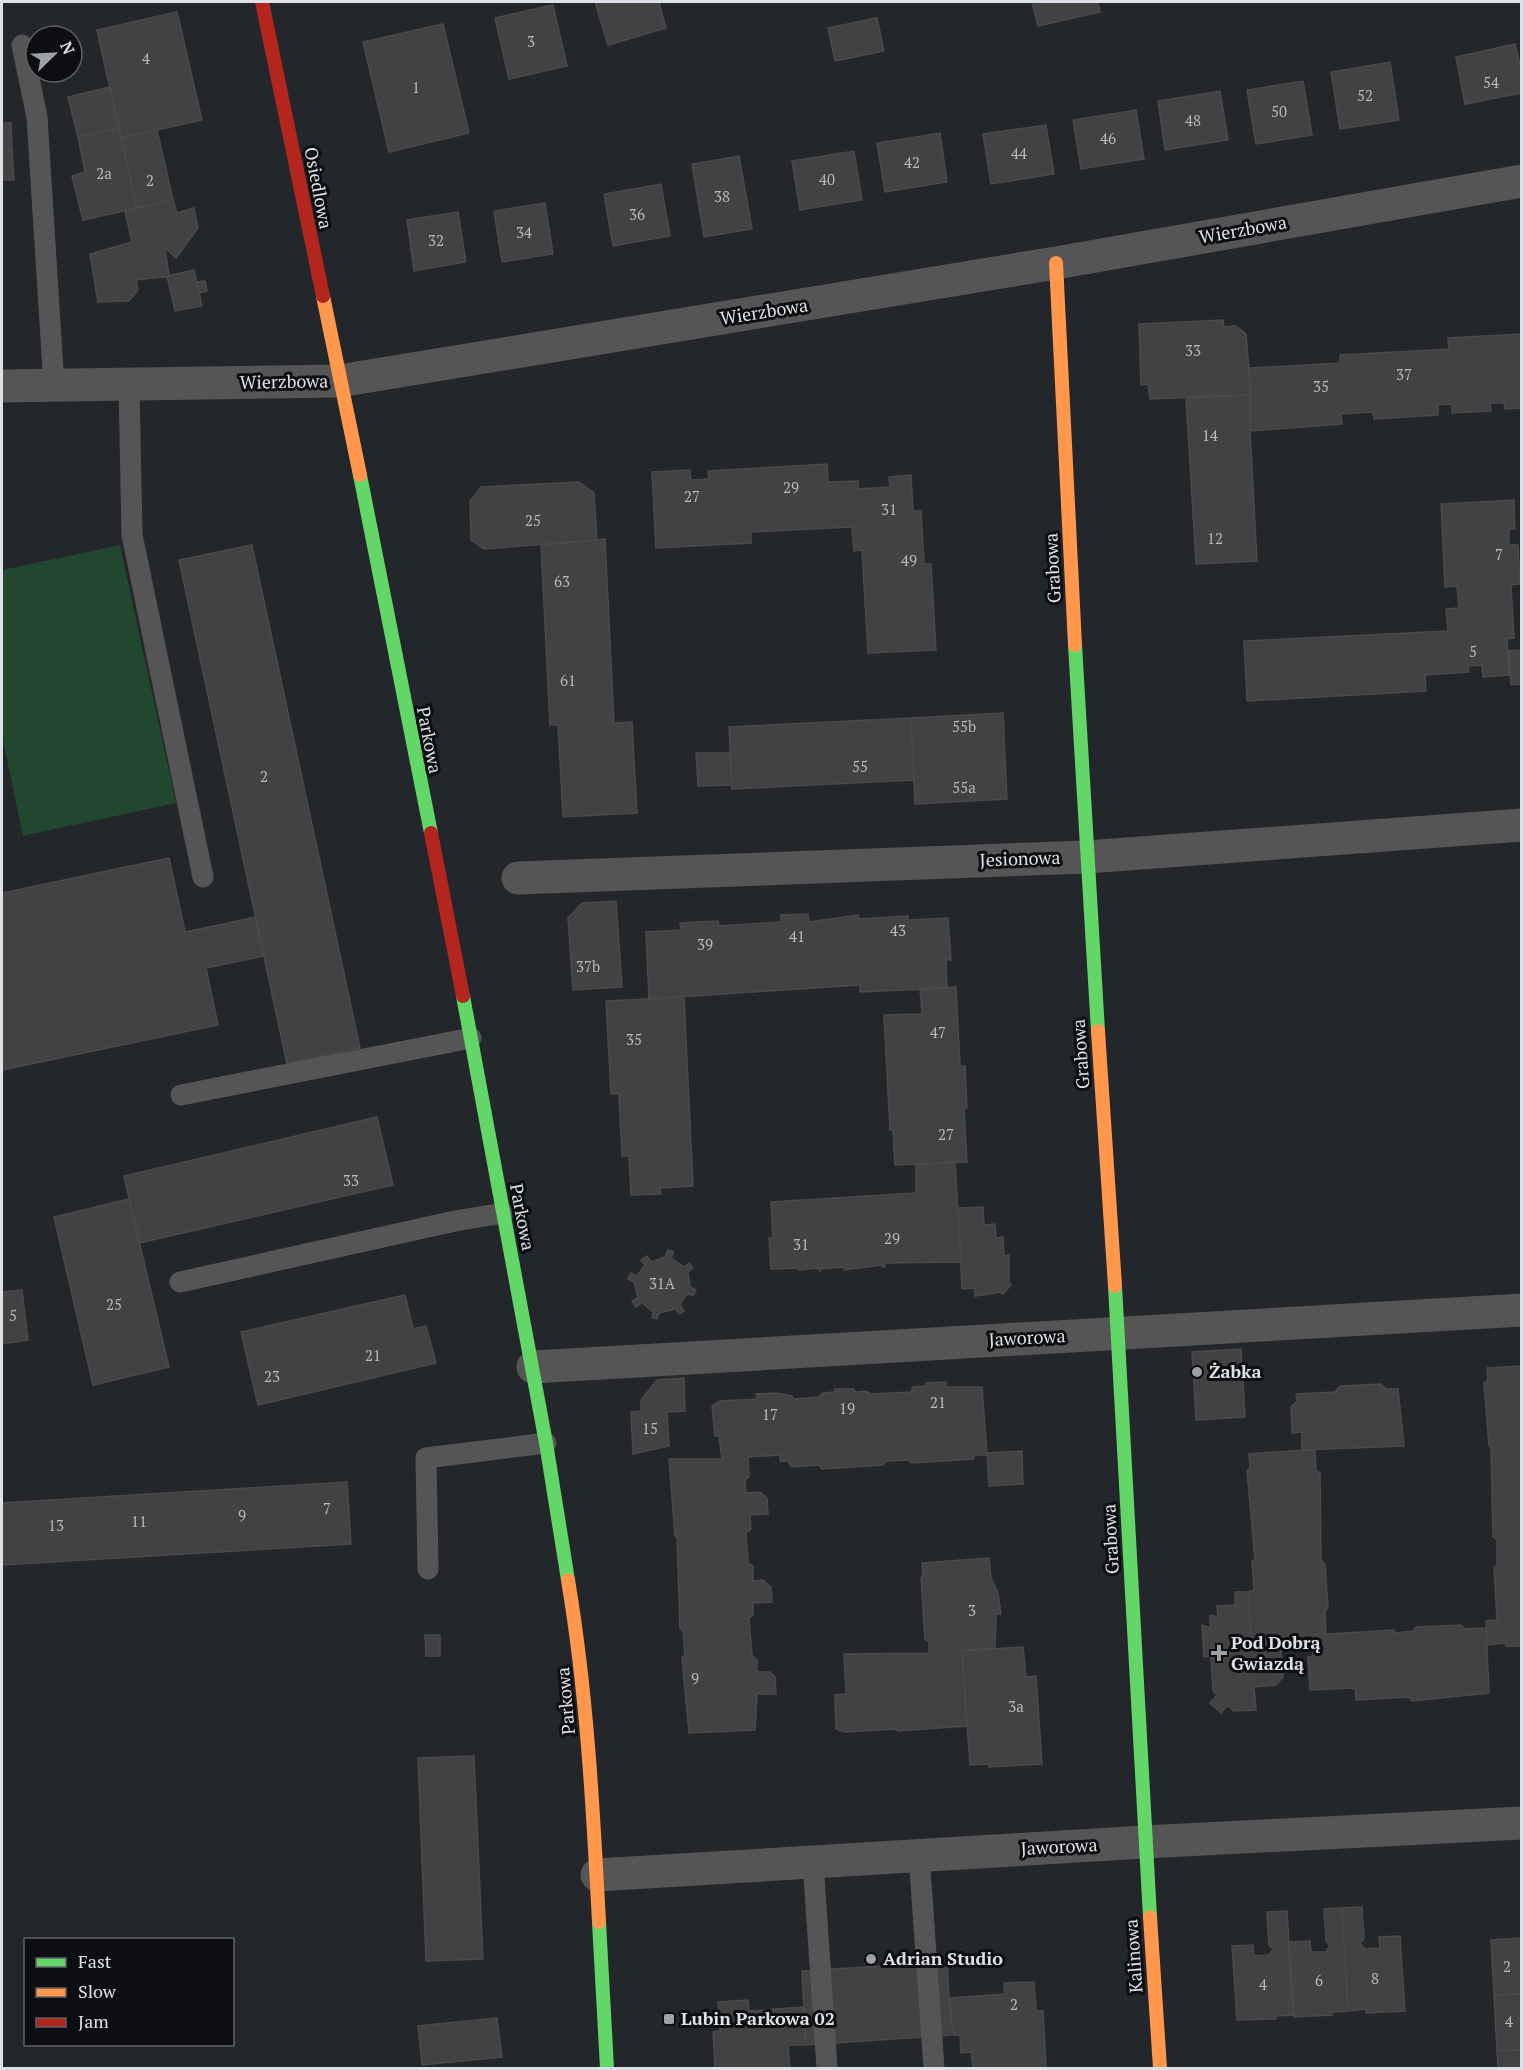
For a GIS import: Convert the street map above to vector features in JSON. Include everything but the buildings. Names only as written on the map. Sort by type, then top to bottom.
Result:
[{"type":"street","name":"Osiedlowa","points":[[262,2],[339,381]]},
{"type":"street","name":"Wierzbowa","points":[[2,386],[339,381],[1056,263],[1521,181]]},
{"type":"street","name":"Grabowa","points":[[1056,263],[1086,857],[1118,1333],[1144,1842]]},
{"type":"street","name":"Parkowa","points":[[339,381],[370,524],[471,1038],[546,1443],[579,1646],[597,1875],[607,2068]]},
{"type":"street","name":"Jesionowa","points":[[518,878],[1086,857],[1521,825]]},
{"type":"street","name":"Jaworowa","points":[[532,1367],[1521,1310]]},
{"type":"street","name":"Jaworowa","points":[[597,1875],[1144,1842],[1521,1823]]},
{"type":"street","name":"Kalinowa","points":[[1144,1842],[1160,2068]]},
{"type":"lane","points":[[22,45],[37,117],[54,386]]},
{"type":"lane","points":[[129,385],[132,535],[203,877]]},
{"type":"lane","points":[[181,1095],[471,1038]]},
{"type":"lane","points":[[180,1282],[445,1223],[503,1213]]},
{"type":"lane","points":[[428,1569],[426,1458],[546,1443]]},
{"type":"lane","points":[[920,1855],[934,2068]]},
{"type":"lane","points":[[813,1862],[827,2068]]},
{"type":"green space","points":[[120,545],[176,803],[23,836],[2,736],[2,570]]},
{"type":"traffic: fast","points":[[360,475],[431,833]]},
{"type":"traffic: fast","points":[[1075,645],[1098,1031]]},
{"type":"traffic: fast","points":[[463,996],[546,1443],[568,1580]]},
{"type":"traffic: fast","points":[[1115,1286],[1150,1917]]},
{"type":"traffic: fast","points":[[599,1922],[607,2068]]},
{"type":"traffic: slow","points":[[1056,263],[1075,645]]},
{"type":"traffic: slow","points":[[323,296],[360,475]]},
{"type":"traffic: slow","points":[[1098,1031],[1115,1286]]},
{"type":"traffic: slow","points":[[568,1580],[585,1708],[599,1922]]},
{"type":"traffic: slow","points":[[1150,1917],[1160,2068]]},
{"type":"traffic: jam","points":[[262,2],[323,296]]},
{"type":"traffic: jam","points":[[431,833],[463,996]]},
{"type":"place","name":"Żabka","points":[[1197,1372]]},
{"type":"place","name":"Pod Dobrą Gwiazdą","points":[[1219,1653]]},
{"type":"place","name":"Adrian Studio","points":[[871,1959]]},
{"type":"place","name":"Lubin Parkowa 02","points":[[669,2019]]}]
